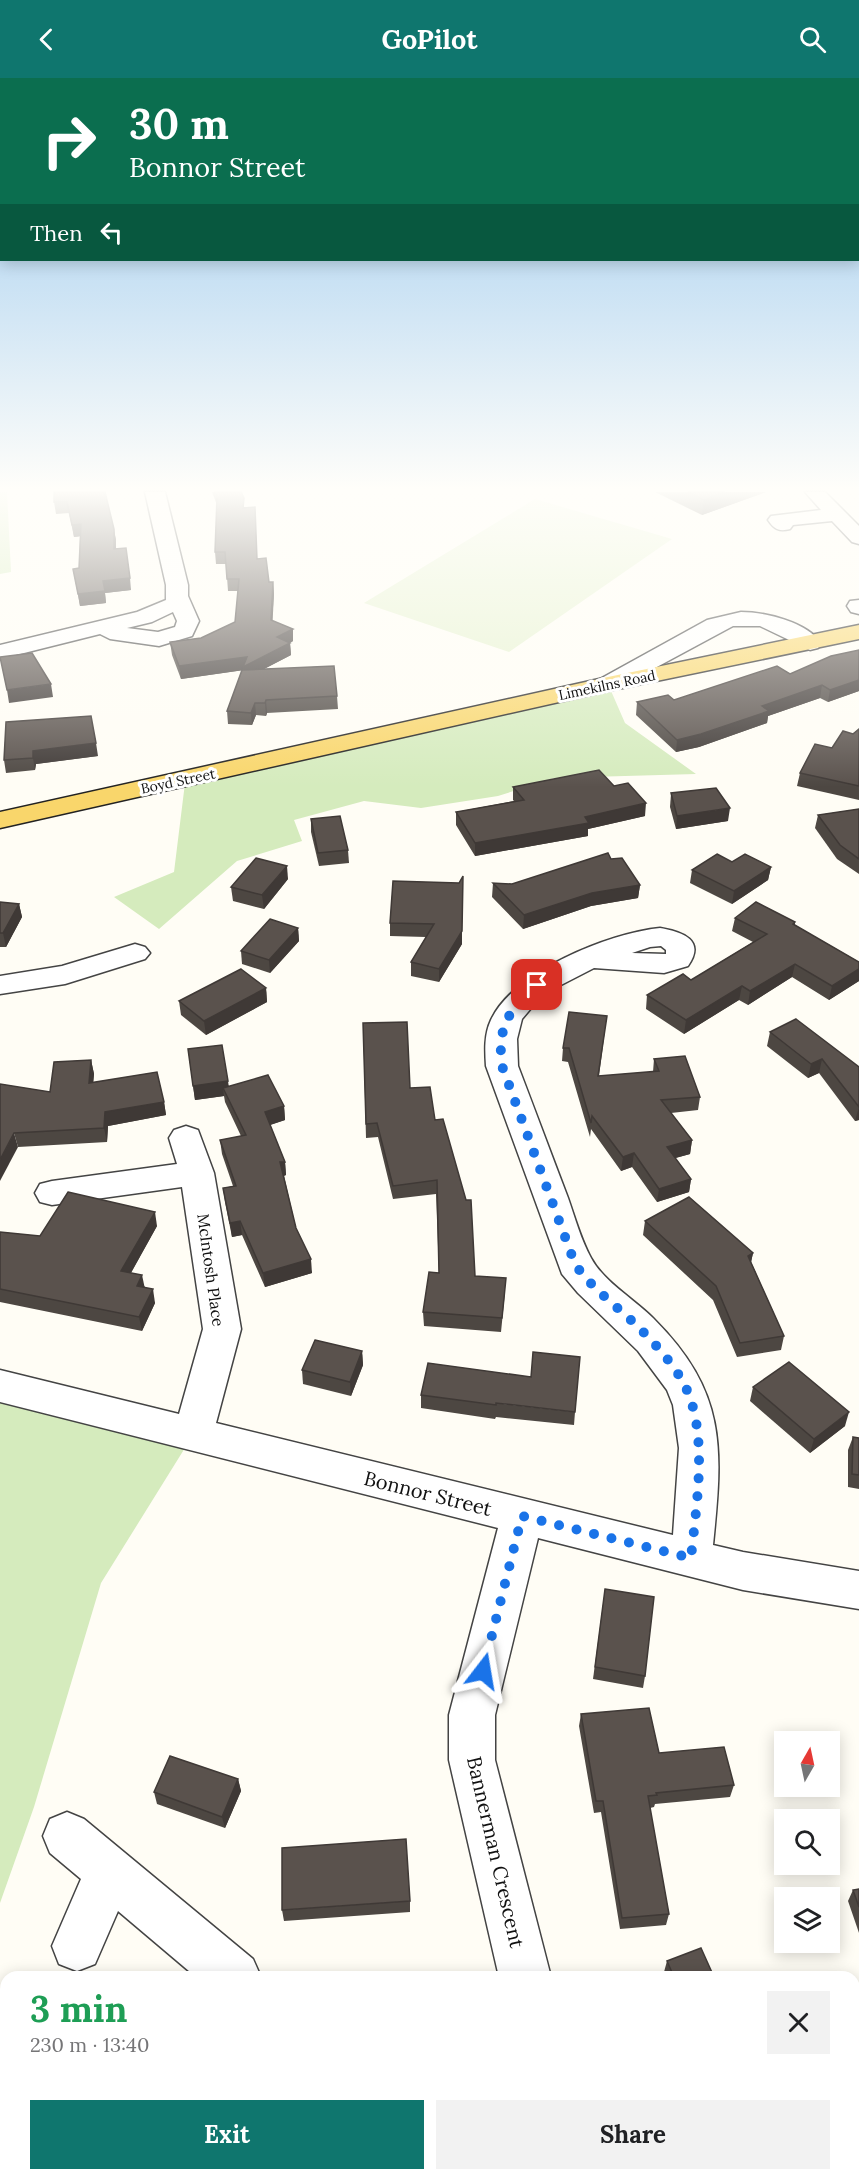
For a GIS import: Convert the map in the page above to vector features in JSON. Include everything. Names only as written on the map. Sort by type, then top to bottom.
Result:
[{"type":"main road","name":"Limekilns Road","points":[[356,742],[608,684],[859,632]]},
{"type":"main road","name":"Boyd Street","points":[[0,820],[356,742]]},
{"type":"street","points":[[0,652],[91,630],[159,639],[184,631],[188,621],[176,590]]},
{"type":"street","points":[[608,684],[715,625],[732,619],[754,618],[775,622],[810,643]]},
{"type":"street","points":[[0,985],[65,975],[135,952]]},
{"type":"street","points":[[593,959],[552,977],[523,997],[510,1012],[502,1029],[500,1047],[502,1066],[575,1264],[596,1289],[646,1335],[685,1386],[698,1437],[697,1492],[691,1558]]},
{"type":"street","name":"McIntosh Place","points":[[186,1138],[197,1173],[222,1329],[193,1435]]},
{"type":"street","points":[[52,1193],[197,1173]]},
{"type":"street","name":"Bonnor Street","points":[[0,1386],[753,1573],[859,1590]]},
{"type":"street","name":"Bannerman Crescent","points":[[522,1516],[472,1715],[472,1760],[524,1971]]},
{"type":"street","points":[[67,1836],[228,1971]]},
{"type":"street","points":[[77,1946],[110,1871]]},
{"type":"green space","points":[[385,590],[598,590],[509,652],[364,603]]},
{"type":"green space","points":[[608,684],[625,723],[696,774],[554,778],[498,796],[421,808],[364,801],[294,820],[302,841],[237,861],[159,929],[114,897],[174,872],[185,783]]},
{"type":"green space","points":[[0,1386],[193,1435],[101,1583],[34,1807],[0,1903]]},
{"type":"building","points":[[77,590],[105,591],[78,594]]},
{"type":"building","points":[[238,590],[273,590],[271,620],[293,629],[277,637],[290,643],[243,667],[247,657],[179,666],[170,642],[201,638],[235,622]]},
{"type":"building","points":[[859,650],[859,680],[830,690],[822,685],[762,706],[769,711],[677,740],[637,702],[668,695],[674,700],[777,666],[790,674],[831,656]]},
{"type":"building","points":[[32,653],[51,684],[7,690],[0,657]]},
{"type":"building","points":[[334,666],[337,696],[266,700],[265,703],[255,703],[251,713],[227,711],[242,670]]},
{"type":"building","points":[[91,716],[96,743],[33,751],[33,758],[4,760],[6,722]]},
{"type":"building","points":[[859,729],[859,786],[800,773],[815,744],[832,748],[843,731],[853,734]]},
{"type":"building","points":[[599,770],[614,786],[628,783],[646,803],[585,817],[589,823],[475,843],[456,812],[524,800],[513,787]]},
{"type":"building","points":[[716,788],[730,808],[677,816],[671,793]]},
{"type":"building","points":[[859,809],[859,859],[840,845],[818,815]]},
{"type":"building","points":[[340,816],[348,850],[318,853],[311,819]]},
{"type":"building","points":[[608,853],[611,859],[622,858],[640,885],[592,893],[524,915],[493,883],[512,884]]},
{"type":"building","points":[[717,854],[732,862],[745,854],[771,867],[734,891],[692,870]]},
{"type":"building","points":[[256,858],[287,866],[262,895],[231,887]]},
{"type":"building","points":[[463,876],[462,931],[439,969],[411,962],[434,924],[390,923],[393,881],[459,883]]},
{"type":"building","points":[[0,902],[19,904],[3,933],[0,933]]},
{"type":"building","points":[[756,902],[795,922],[793,924],[859,962],[859,969],[832,986],[795,964],[750,991],[742,986],[686,1020],[647,995],[683,974],[691,980],[767,934],[735,918]]},
{"type":"building","points":[[270,919],[298,928],[269,960],[241,951]]},
{"type":"building","points":[[241,969],[266,988],[204,1021],[179,1001]]},
{"type":"building","points":[[569,1012],[607,1016],[598,1076],[659,1071],[654,1059],[685,1056],[700,1097],[661,1100],[692,1140],[667,1147],[691,1179],[659,1189],[634,1153],[623,1157],[592,1116],[591,1123],[569,1048],[563,1048]]},
{"type":"building","points":[[796,1019],[859,1067],[859,1107],[822,1059],[811,1064],[770,1032]]},
{"type":"building","points":[[407,1022],[410,1088],[430,1087],[435,1120],[443,1119],[466,1200],[471,1200],[475,1276],[506,1278],[502,1318],[423,1312],[429,1272],[439,1273],[437,1180],[393,1186],[377,1123],[366,1124],[363,1023]]},
{"type":"building","points":[[222,1045],[228,1081],[193,1086],[188,1049]]},
{"type":"building","points":[[91,1060],[89,1083],[157,1072],[164,1102],[105,1112],[104,1128],[14,1133],[0,1160],[0,1084],[50,1092],[54,1062]]},
{"type":"building","points":[[268,1075],[284,1106],[265,1112],[285,1162],[280,1162],[296,1228],[311,1259],[263,1273],[240,1221],[230,1223],[223,1188],[236,1186],[220,1140],[246,1135],[223,1088]]},
{"type":"building","points":[[68,1192],[155,1212],[121,1271],[142,1275],[137,1286],[153,1289],[139,1317],[0,1289],[0,1232],[40,1236]]},
{"type":"building","points":[[689,1197],[753,1253],[748,1256],[784,1336],[740,1343],[716,1286],[645,1221]]},
{"type":"building","points":[[315,1340],[362,1351],[350,1382],[302,1370]]},
{"type":"building","points":[[533,1352],[580,1357],[575,1412],[421,1395],[428,1363],[531,1377]]},
{"type":"building","points":[[789,1362],[849,1412],[814,1439],[753,1387]]},
{"type":"building","points":[[853,1437],[859,1438],[859,1475],[852,1474]]},
{"type":"building","points":[[605,1589],[654,1597],[645,1676],[595,1667]]},
{"type":"building","points":[[649,1708],[659,1753],[724,1747],[734,1785],[656,1793],[657,1795],[648,1796],[669,1914],[622,1918],[603,1801],[596,1801],[581,1714]]},
{"type":"building","points":[[170,1756],[238,1779],[222,1817],[154,1792]]},
{"type":"building","points":[[406,1839],[410,1901],[282,1910],[282,1848]]},
{"type":"building","points":[[859,1889],[859,1907],[853,1890]]},
{"type":"building","points":[[701,1948],[711,1971],[671,1971],[667,1961]]},
{"type":"route","points":[[483,1671],[522,1516],[691,1558],[697,1492],[698,1437],[685,1386],[646,1335],[596,1289],[575,1264],[502,1066],[500,1047],[502,1029],[510,1012],[537,985]]}]
